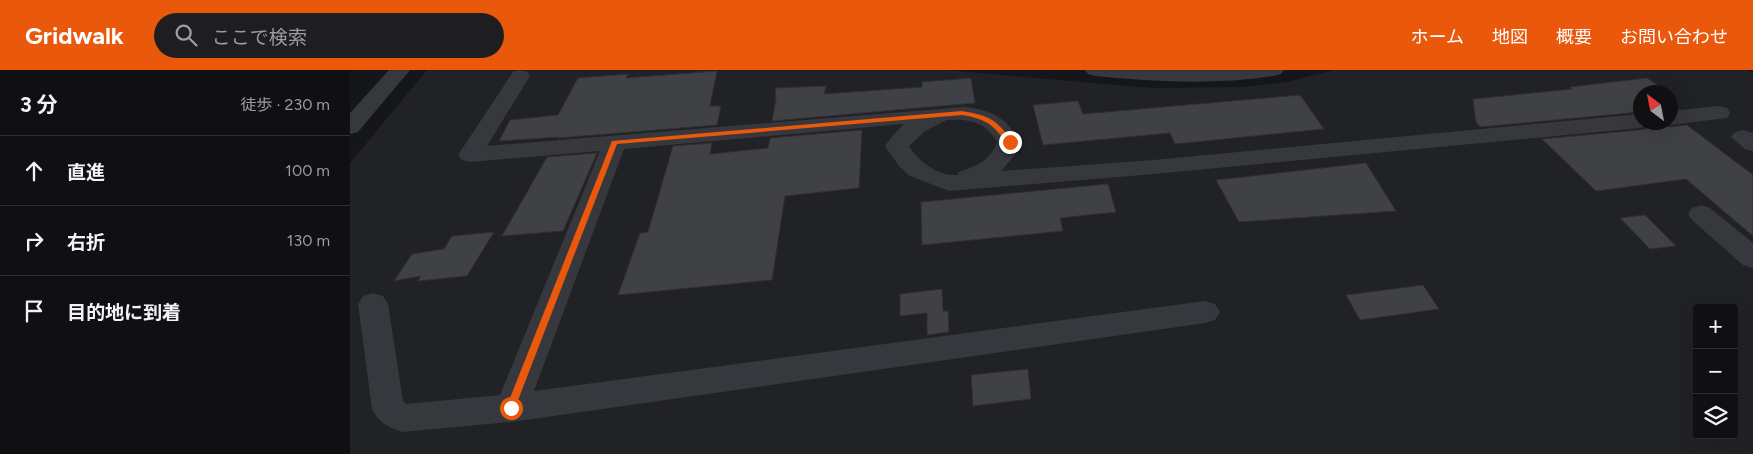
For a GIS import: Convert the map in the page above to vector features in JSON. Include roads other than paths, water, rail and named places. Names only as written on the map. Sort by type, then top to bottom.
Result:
[{"type":"street","points":[[1095,70],[1173,77],[1220,77],[1274,70]]},
{"type":"street","points":[[372,72],[399,71]]},
{"type":"street","points":[[350,128],[399,71]]},
{"type":"street","points":[[520,76],[470,155],[962,113],[981,116],[997,125],[1038,176]]},
{"type":"street","points":[[1678,117],[1719,113]]},
{"type":"street","points":[[897,146],[904,135],[914,126],[943,114]]},
{"type":"street","points":[[874,120],[897,146],[906,162],[921,174],[949,183],[1154,167],[1633,121]]},
{"type":"street","points":[[511,408],[615,142]]},
{"type":"street","points":[[949,183],[982,173],[995,165],[1006,153],[1010,142]]},
{"type":"street","points":[[1701,214],[1753,258]]},
{"type":"street","points":[[373,304],[388,409],[402,418],[511,408],[1205,312]]}]
